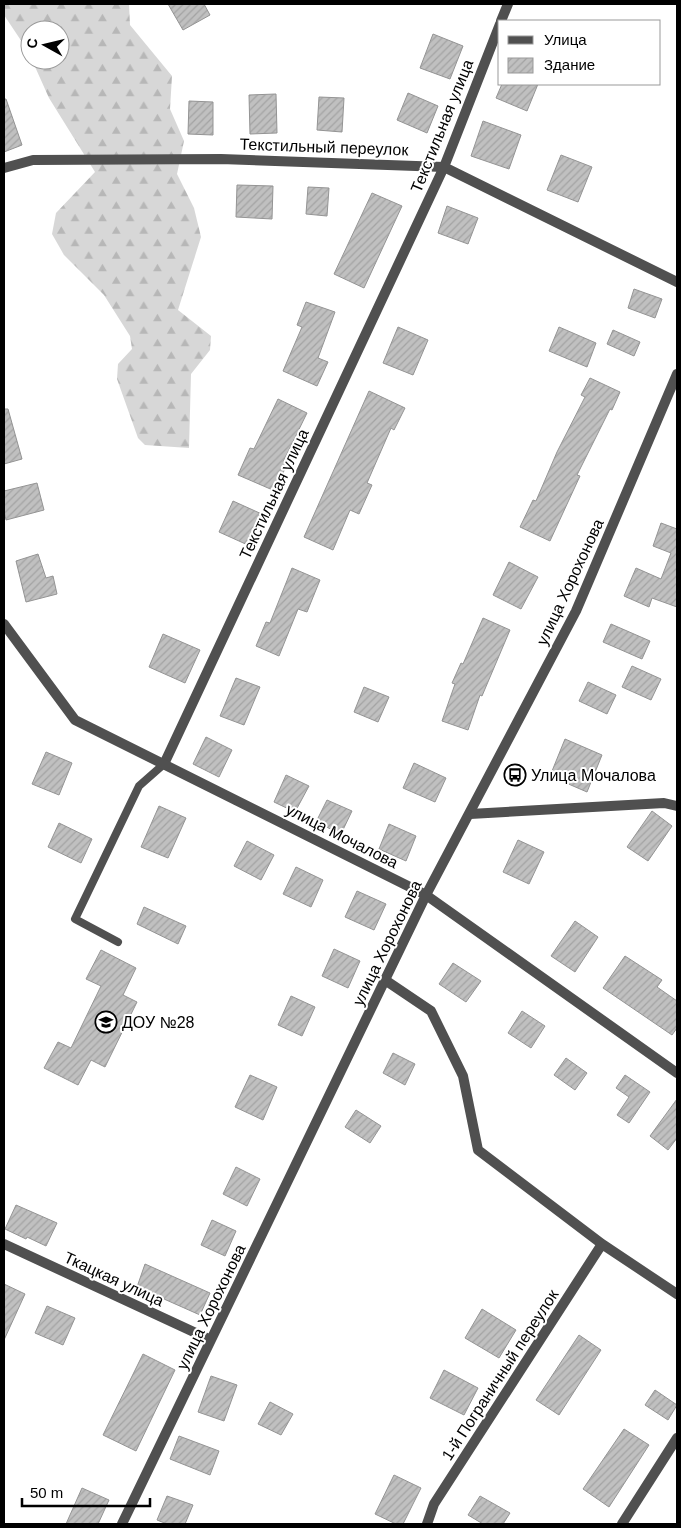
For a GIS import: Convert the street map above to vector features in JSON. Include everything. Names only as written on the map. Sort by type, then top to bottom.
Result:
[{"type":"street","name":"Текстильная улица","points":[[501,20],[508,4]]},
{"type":"street","name":"Текстильная улица","points":[[164,764],[444,167],[498,28]]},
{"type":"street","name":"Текстильный переулок","points":[[4,168],[33,160],[221,159],[444,167],[677,282]]},
{"type":"street","name":"улица Хорохонова","points":[[122,1524],[426,895],[576,611],[677,374]]},
{"type":"street","name":"улица Мочалова","points":[[4,624],[75,720],[426,895],[677,1073]]},
{"type":"street","points":[[470,814],[664,803],[677,806]]},
{"type":"street","points":[[386,980],[431,1011],[462,1076],[478,1150],[602,1244],[677,1294]]},
{"type":"street","name":"Ткацкая улица","points":[[4,1244],[211,1340]]},
{"type":"street","name":"1-й Пограничный переулок","points":[[427,1524],[434,1504],[602,1244]]},
{"type":"street","points":[[622,1524],[677,1438]]},
{"type":"lane","name":"Текстильная улица","points":[[118,942],[75,919],[139,786],[164,764]]},
{"type":"green space","points":[[4,4],[129,4],[130,25],[172,76],[170,109],[184,141],[177,174],[194,208],[201,237],[178,310],[211,336],[210,350],[191,374],[189,448],[145,445],[138,438],[117,379],[118,364],[132,349],[130,336],[104,295],[64,255],[52,234],[56,213],[95,172],[49,98],[36,70],[70,70],[70,20],[20,20],[20,39],[4,15]]},
{"type":"building","points":[[168,4],[204,4],[210,15],[183,30]]},
{"type":"building","points":[[433,34],[463,46],[450,79],[420,68]]},
{"type":"building","points":[[502,85],[538,85],[527,111],[496,98]]},
{"type":"building","points":[[408,93],[438,106],[427,133],[397,120]]},
{"type":"building","points":[[276,94],[277,133],[250,134],[249,95]]},
{"type":"building","points":[[319,97],[344,98],[342,132],[317,130]]},
{"type":"building","points":[[4,99],[6,99],[22,145],[4,152]]},
{"type":"building","points":[[189,101],[213,102],[213,135],[188,134]]},
{"type":"building","points":[[483,121],[521,135],[509,169],[471,156]]},
{"type":"building","points":[[561,155],[592,167],[578,202],[547,190]]},
{"type":"building","points":[[237,185],[273,186],[272,219],[236,217]]},
{"type":"building","points":[[308,187],[329,188],[327,216],[306,214]]},
{"type":"building","points":[[372,193],[402,206],[364,288],[334,274]]},
{"type":"building","points":[[447,206],[478,218],[468,244],[438,233]]},
{"type":"building","points":[[634,289],[662,299],[655,318],[628,308]]},
{"type":"building","points":[[306,302],[335,312],[318,358],[328,362],[317,386],[283,371],[302,327],[297,325]]},
{"type":"building","points":[[398,327],[428,340],[413,375],[383,363]]},
{"type":"building","points":[[559,327],[596,343],[587,367],[549,351]]},
{"type":"building","points":[[613,330],[640,342],[634,356],[607,344]]},
{"type":"building","points":[[590,378],[620,392],[577,475],[580,476],[550,541],[520,527],[533,500],[536,501],[557,452],[585,397],[581,395]]},
{"type":"building","points":[[369,391],[405,408],[394,430],[391,428],[367,483],[372,485],[359,514],[350,510],[333,550],[304,537]]},
{"type":"building","points":[[278,399],[307,413],[283,462],[287,464],[275,491],[238,475],[250,448],[254,449]]},
{"type":"building","points":[[4,409],[8,409],[22,459],[4,464]]},
{"type":"building","points":[[37,483],[44,510],[6,520],[4,491]]},
{"type":"building","points":[[233,501],[264,515],[250,546],[219,532]]},
{"type":"building","points":[[661,523],[677,529],[677,607],[652,598],[649,607],[624,596],[636,568],[661,579],[671,553],[653,546]]},
{"type":"building","points":[[38,554],[46,578],[53,576],[57,594],[26,602],[16,561]]},
{"type":"building","points":[[509,562],[538,577],[521,609],[493,595]]},
{"type":"building","points":[[292,568],[320,580],[307,612],[298,609],[279,656],[256,646],[266,622],[270,623]]},
{"type":"building","points":[[483,618],[510,630],[482,696],[480,695],[468,730],[442,721],[455,684],[452,683],[461,663],[463,664]]},
{"type":"building","points":[[611,624],[650,641],[642,659],[603,642]]},
{"type":"building","points":[[163,634],[200,650],[185,683],[149,667]]},
{"type":"building","points":[[632,666],[661,679],[651,700],[622,687]]},
{"type":"building","points":[[236,678],[260,687],[244,725],[220,716]]},
{"type":"building","points":[[588,682],[616,695],[607,714],[579,701]]},
{"type":"building","points":[[364,687],[389,697],[378,722],[354,712]]},
{"type":"building","points":[[206,737],[232,750],[219,777],[193,764]]},
{"type":"building","points":[[565,739],[602,755],[587,792],[550,776]]},
{"type":"building","points":[[46,752],[72,763],[59,795],[32,784]]},
{"type":"building","points":[[414,763],[446,778],[435,802],[403,788]]},
{"type":"building","points":[[286,775],[309,786],[295,812],[274,802]]},
{"type":"building","points":[[327,800],[352,811],[341,834],[316,822]]},
{"type":"building","points":[[159,806],[186,818],[168,858],[141,847]]},
{"type":"building","points":[[652,811],[672,826],[648,861],[627,847]]},
{"type":"building","points":[[59,823],[92,839],[81,863],[48,847]]},
{"type":"building","points":[[389,824],[416,836],[406,861],[379,849]]},
{"type":"building","points":[[518,840],[544,852],[529,884],[503,872]]},
{"type":"building","points":[[247,841],[274,855],[261,880],[234,866]]},
{"type":"building","points":[[296,867],[323,880],[311,907],[283,894]]},
{"type":"building","points":[[357,891],[386,904],[374,930],[345,917]]},
{"type":"building","points":[[144,907],[186,926],[178,944],[137,924]]},
{"type":"building","points":[[575,921],[598,937],[575,972],[551,956]]},
{"type":"building","points":[[334,949],[360,961],[348,988],[322,976]]},
{"type":"building","name":"ДОУ №28","points":[[101,950],[136,968],[123,995],[137,1002],[105,1067],[91,1060],[78,1085],[44,1068],[58,1042],[71,1048],[101,986],[86,979]]},
{"type":"building","points":[[625,956],[662,980],[657,987],[677,1001],[677,1028],[672,1035],[603,988]]},
{"type":"building","points":[[453,963],[481,981],[466,1002],[439,984]]},
{"type":"building","points":[[291,996],[315,1007],[302,1036],[278,1025]]},
{"type":"building","points":[[522,1011],[545,1026],[531,1048],[508,1033]]},
{"type":"building","points":[[393,1053],[415,1064],[405,1085],[383,1073]]},
{"type":"building","points":[[566,1058],[587,1073],[575,1090],[554,1075]]},
{"type":"building","points":[[250,1075],[277,1087],[263,1120],[235,1107]]},
{"type":"building","points":[[625,1075],[650,1092],[629,1123],[617,1115],[629,1097],[616,1088]]},
{"type":"building","points":[[677,1099],[677,1138],[668,1150],[650,1136]]},
{"type":"building","points":[[356,1110],[381,1126],[370,1143],[345,1127]]},
{"type":"building","points":[[236,1167],[260,1179],[247,1206],[223,1194]]},
{"type":"building","points":[[16,1205],[57,1223],[46,1246],[5,1229]]},
{"type":"building","points":[[212,1220],[236,1231],[225,1256],[201,1245]]},
{"type":"building","points":[[145,1264],[210,1293],[200,1315],[137,1287]]},
{"type":"building","points":[[4,1284],[25,1294],[4,1340]]},
{"type":"building","points":[[47,1306],[75,1318],[63,1345],[35,1333]]},
{"type":"building","points":[[482,1309],[516,1330],[499,1358],[465,1338]]},
{"type":"building","points":[[579,1335],[601,1350],[559,1415],[536,1400]]},
{"type":"building","points":[[143,1354],[175,1370],[136,1451],[103,1435]]},
{"type":"building","points":[[444,1370],[478,1388],[464,1415],[430,1398]]},
{"type":"building","points":[[211,1376],[237,1385],[224,1421],[198,1412]]},
{"type":"building","points":[[655,1390],[677,1405],[668,1420],[645,1405]]},
{"type":"building","points":[[270,1402],[293,1414],[281,1435],[258,1424]]},
{"type":"building","points":[[624,1429],[649,1445],[609,1507],[583,1489]]},
{"type":"building","points":[[179,1436],[219,1451],[210,1475],[170,1459]]},
{"type":"building","points":[[394,1475],[421,1488],[403,1524],[396,1524],[375,1514]]},
{"type":"building","points":[[82,1488],[109,1500],[98,1524],[66,1524]]},
{"type":"building","points":[[167,1496],[193,1505],[185,1524],[167,1524],[157,1520]]},
{"type":"building","points":[[480,1496],[510,1513],[503,1524],[483,1524],[468,1515]]},
{"type":"place","name":"Улица Мочалова","points":[[515,775]]},
{"type":"place","name":"ДОУ №28","points":[[106,1022]]}]
